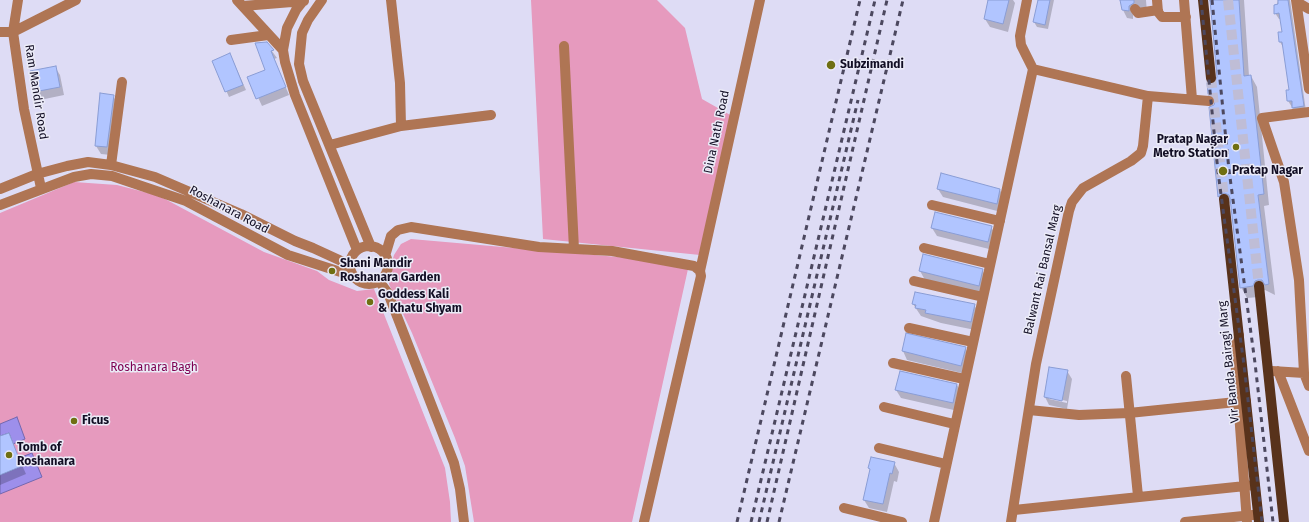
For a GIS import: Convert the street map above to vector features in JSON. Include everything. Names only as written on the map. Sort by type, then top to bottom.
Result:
[{"type":"main road","points":[[1203,0],[1211,78]]},
{"type":"main road","name":"Vir Banda Bairagi Marg","points":[[1224,199],[1239,335],[1242,401],[1259,518]]},
{"type":"main road","points":[[1259,286],[1273,371],[1284,522]]},
{"type":"street","name":"Ram Mandir Road","points":[[18,0],[13,32],[24,109],[41,188]]},
{"type":"street","points":[[0,32],[13,32],[76,0]]},
{"type":"street","points":[[240,3],[304,0]]},
{"type":"street","points":[[304,0],[296,10],[287,28],[283,50],[295,95],[357,250]]},
{"type":"street","points":[[322,0],[308,20],[302,33],[299,64],[303,82],[371,247]]},
{"type":"street","points":[[391,0],[400,84],[401,126]]},
{"type":"street","name":"Dina Nath Road","points":[[644,522],[701,276],[700,271],[760,0]]},
{"type":"street","points":[[934,522],[954,424],[1033,69],[1021,45],[1020,36],[1026,0]]},
{"type":"street","points":[[1184,0],[1192,99]]},
{"type":"street","points":[[1297,1],[1309,9]]},
{"type":"street","points":[[1297,1],[1309,89]]},
{"type":"street","points":[[240,3],[283,50]]},
{"type":"street","points":[[1134,9],[1138,13],[1157,5],[1162,17],[1186,18]]},
{"type":"street","points":[[230,40],[268,35]]},
{"type":"street","points":[[564,46],[574,249]]},
{"type":"street","points":[[1033,69],[1148,96],[1209,101]]},
{"type":"street","points":[[111,164],[122,82]]},
{"type":"street","name":"Balwant Rai Bansal Marg","points":[[1011,522],[1036,364],[1070,206],[1077,194],[1083,188],[1131,162],[1140,153],[1143,146],[1148,96]]},
{"type":"street","points":[[1309,112],[1262,118],[1281,170],[1287,198],[1299,280],[1304,373],[1309,386]]},
{"type":"street","points":[[330,145],[401,126],[491,115]]},
{"type":"street","name":"Roshanara Road","points":[[0,190],[37,174],[88,162],[111,164],[155,177],[241,214],[295,241],[350,265]]},
{"type":"street","name":"Roshanara Road","points":[[0,205],[41,188],[74,177],[91,174],[112,176],[186,201],[288,255],[353,276]]},
{"type":"street","points":[[932,205],[1000,221]]},
{"type":"street","points":[[385,256],[391,236],[398,230],[411,227],[539,247],[612,251],[694,266],[700,271]]},
{"type":"street","points":[[365,247],[371,247],[381,251],[385,256],[388,265],[387,271],[379,281],[366,284],[360,282],[353,276],[350,265],[352,257],[357,250],[365,247]]},
{"type":"street","points":[[924,248],[990,264]]},
{"type":"street","points":[[379,281],[388,293],[454,463],[460,489],[464,522]]},
{"type":"street","points":[[914,281],[983,297]]},
{"type":"street","points":[[909,328],[973,342]]},
{"type":"street","points":[[893,363],[964,379]]},
{"type":"street","points":[[1304,373],[1273,371],[1309,451]]},
{"type":"street","points":[[1126,376],[1138,496]]},
{"type":"street","points":[[1029,410],[1079,415],[1129,413],[1242,401],[1244,486],[1247,519]]},
{"type":"street","points":[[884,408],[954,424]]},
{"type":"street","points":[[879,448],[946,464]]},
{"type":"street","points":[[1014,510],[1255,485]]},
{"type":"street","points":[[844,508],[902,522]]},
{"type":"street","points":[[1185,522],[1259,518]]},
{"type":"green space","points":[[531,0],[657,0],[685,28],[702,99],[732,116],[700,255],[543,239]]},
{"type":"green space","name":"Roshanara Bagh","points":[[74,182],[117,185],[152,194],[165,199],[264,252],[317,271],[329,280],[357,291],[374,289],[445,468],[450,502],[451,522],[0,522],[0,213]]},
{"type":"green space","points":[[411,239],[629,258],[688,269],[632,522],[474,522],[465,466],[455,438],[412,333],[389,284],[389,272],[394,255],[401,244]]},
{"type":"shaded area","points":[[17,417],[25,439],[13,444],[9,433],[0,436],[0,424]]},
{"type":"shaded area","points":[[32,453],[42,477],[0,494],[0,475],[22,466],[19,458]]},
{"type":"building","points":[[988,0],[1009,0],[1003,24],[984,19]]},
{"type":"building","points":[[1038,0],[1050,0],[1045,25],[1033,22]]},
{"type":"building","points":[[1120,0],[1134,0],[1134,3],[1129,6],[1129,11],[1122,10]]},
{"type":"building","name":"Pratap Nagar Metro Station","points":[[1210,0],[1239,0],[1244,76],[1251,75],[1264,194],[1258,195],[1269,284],[1265,285],[1262,280],[1258,280],[1255,281],[1253,286],[1240,288],[1230,198],[1229,195],[1224,193],[1218,197],[1209,107],[1214,105],[1215,101],[1213,96],[1208,94],[1207,83],[1214,83],[1217,77]]},
{"type":"building","points":[[1278,0],[1288,0],[1304,106],[1292,108],[1292,101],[1287,101],[1286,90],[1289,90],[1282,42],[1279,42],[1278,32],[1282,32],[1279,13],[1274,14],[1274,5],[1278,4]]},
{"type":"building","points":[[267,42],[274,50],[271,51],[286,87],[256,99],[247,77],[265,70],[255,43]]},
{"type":"building","points":[[230,53],[243,85],[225,92],[212,61]]},
{"type":"building","points":[[56,66],[60,87],[34,92],[30,71]]},
{"type":"building","points":[[100,93],[114,95],[107,147],[95,146]]},
{"type":"building","points":[[941,173],[1000,189],[997,204],[937,189]]},
{"type":"building","points":[[935,212],[992,226],[988,242],[931,228]]},
{"type":"building","points":[[923,254],[983,269],[979,286],[919,271]]},
{"type":"building","points":[[915,292],[975,304],[971,322],[925,313],[926,310],[915,308],[916,305],[912,304]]},
{"type":"building","points":[[906,333],[966,347],[961,366],[902,351]]},
{"type":"building","points":[[1049,367],[1068,370],[1062,401],[1044,397]]},
{"type":"building","points":[[900,371],[957,384],[953,403],[895,390]]},
{"type":"building","name":"Tomb of Roshanara","points":[[9,433],[22,466],[0,475],[0,436]]},
{"type":"building","points":[[871,457],[895,462],[892,474],[890,473],[883,504],[863,500],[870,469],[868,468]]},
{"type":"tunnel","points":[[1228,0],[1259,286]]},
{"type":"tunnel","points":[[1211,78],[1224,199]]},
{"type":"railway","points":[[737,522],[860,0]]},
{"type":"railway","points":[[751,522],[875,0]]},
{"type":"railway","points":[[767,522],[887,0]]},
{"type":"railway","points":[[779,522],[903,0]]},
{"type":"railway","points":[[1201,0],[1218,172],[1244,365],[1262,522]]},
{"type":"railway","points":[[1212,0],[1229,170],[1255,363],[1273,522]]},
{"type":"railway","points":[[759,522],[858,100]]},
{"type":"place","name":"Subzimandi","points":[[831,65]]},
{"type":"place","name":"Pratap Nagar Metro Station","points":[[1236,147]]},
{"type":"place","name":"Pratap Nagar","points":[[1223,171]]},
{"type":"place","name":"Shani Mandir Roshanara Garden","points":[[332,271]]},
{"type":"place","name":"Goddess Kali & Khatu Shyam","points":[[370,302]]},
{"type":"place","name":"Ficus","points":[[74,421]]},
{"type":"place","name":"Tomb of Roshanara","points":[[9,455]]}]
